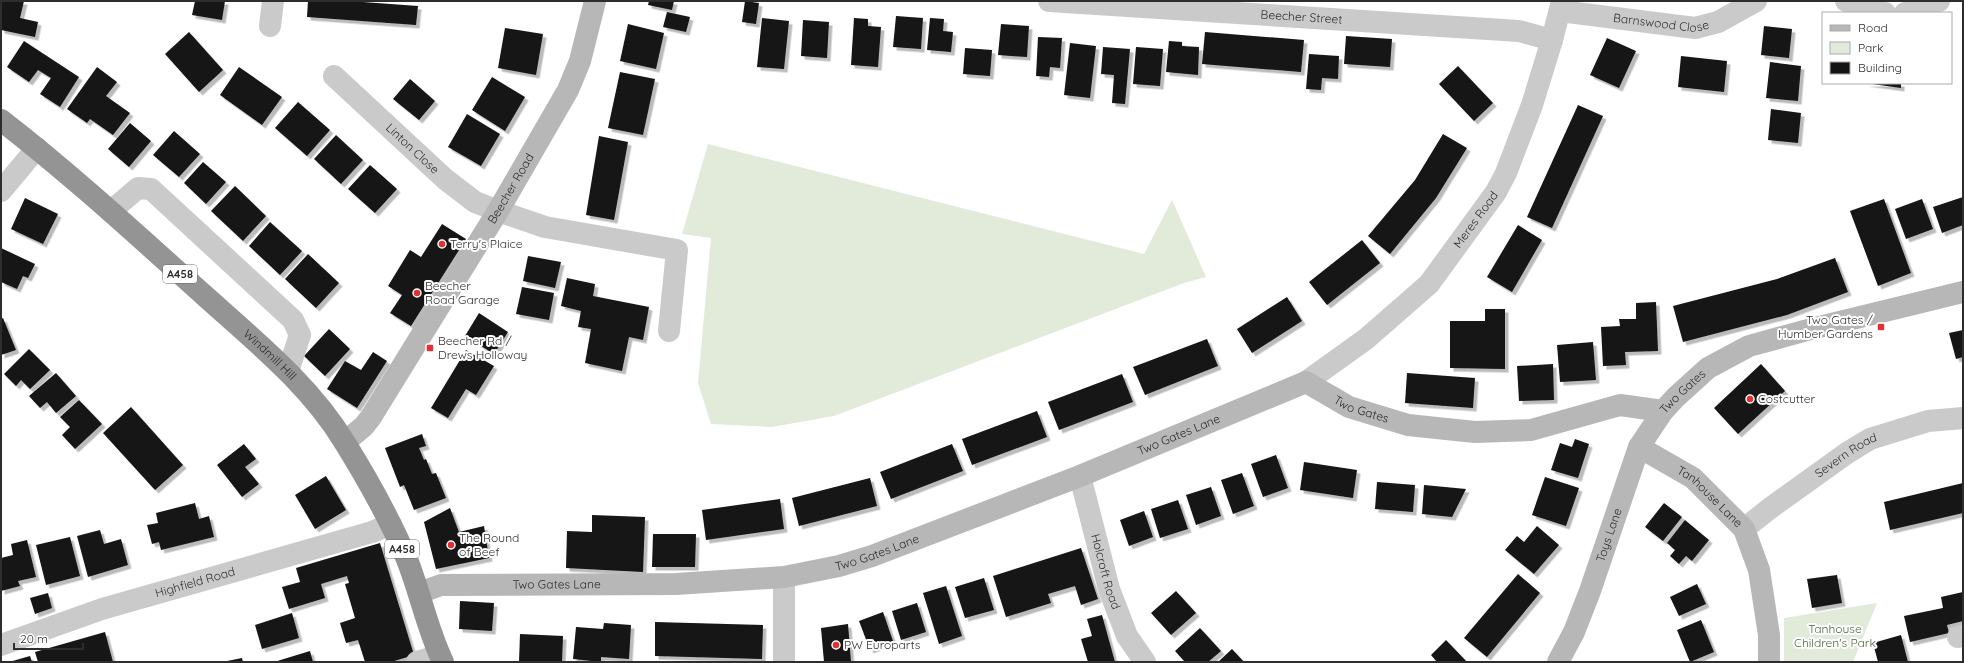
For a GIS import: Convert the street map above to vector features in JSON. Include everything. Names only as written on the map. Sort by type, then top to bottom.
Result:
[{"type":"highway","name":"Windmill Hill","points":[[1,120],[37,148],[111,211],[288,371],[324,412],[345,442],[391,524],[419,593],[442,658]]},
{"type":"street","points":[[270,26],[273,1]]},
{"type":"street","name":"Beecher Road","points":[[345,442],[371,417],[498,211],[568,90],[580,61],[595,1]]},
{"type":"street","name":"Beecher Street","points":[[1048,1],[1519,31],[1552,40]]},
{"type":"street","name":"Barnswood Close","points":[[1561,6],[1695,28],[1718,22],[1756,1]]},
{"type":"street","points":[[1846,1],[1876,12]]},
{"type":"street","points":[[1908,12],[1939,1]]},
{"type":"street","name":"Meres Road","points":[[1306,382],[1366,339],[1429,284],[1496,192],[1506,173],[1522,133],[1552,40],[1561,6]]},
{"type":"street","name":"Linton Close","points":[[334,76],[445,178],[476,202],[545,227],[677,250],[669,331]]},
{"type":"street","points":[[1,191],[37,148]]},
{"type":"street","points":[[111,211],[138,188],[151,189],[293,320],[300,335],[288,371]]},
{"type":"street","name":"Two Gates","points":[[1306,382],[1349,407],[1408,426],[1467,431],[1531,430],[1620,405],[1663,411],[1708,368],[1749,346],[1963,292]]},
{"type":"street","name":"Two Gates Lane","points":[[419,593],[441,585],[676,584],[784,577],[839,566],[872,556],[1080,476],[1306,382]]},
{"type":"street","name":"Toys Lane","points":[[1558,662],[1574,632],[1590,591],[1639,446],[1663,411]]},
{"type":"street","name":"Severn Road","points":[[1744,529],[1782,500],[1870,439],[1928,421],[1963,418]]},
{"type":"street","name":"Tanhouse Lane","points":[[1639,446],[1693,478],[1744,529],[1759,570],[1769,635],[1769,662]]},
{"type":"street","name":"Holcroft Road","points":[[1080,476],[1109,589],[1127,636],[1145,662]]},
{"type":"street","name":"Highfield Road","points":[[1,645],[102,609],[372,532],[391,524]]},
{"type":"street","points":[[784,577],[784,662]]},
{"type":"street","points":[[417,662],[442,658]]},
{"type":"green space","points":[[708,144],[1144,254],[1172,200],[1206,277],[1184,283],[834,416],[772,427],[711,424],[698,383],[711,238],[682,234]]},
{"type":"green space","name":"Tanhouse Children's Park","points":[[1877,603],[1853,662],[1784,662],[1784,618]]},
{"type":"building","points":[[1,1],[24,1],[20,18],[38,22],[35,37],[1,30]]},
{"type":"building","points":[[195,1],[225,1],[222,20],[192,15]]},
{"type":"building","points":[[308,1],[349,1],[418,6],[416,25],[307,17]]},
{"type":"building","points":[[649,1],[674,1],[672,10],[648,5]]},
{"type":"building","points":[[745,1],[759,3],[756,24],[742,22]]},
{"type":"building","points":[[667,12],[690,17],[686,32],[663,27]]},
{"type":"building","points":[[896,16],[923,18],[921,49],[893,47]]},
{"type":"building","points":[[762,18],[789,21],[784,69],[757,67]]},
{"type":"building","points":[[854,18],[868,19],[868,26],[881,27],[878,67],[851,65]]},
{"type":"building","points":[[930,18],[944,19],[943,31],[953,32],[951,52],[927,50]]},
{"type":"building","points":[[803,20],[829,22],[827,58],[801,56]]},
{"type":"building","points":[[628,24],[664,33],[656,69],[620,61]]},
{"type":"building","points":[[1001,24],[1029,26],[1027,57],[998,55]]},
{"type":"building","points":[[1764,26],[1792,29],[1789,58],[1761,55]]},
{"type":"building","points":[[505,28],[543,34],[536,75],[498,68]]},
{"type":"building","points":[[189,32],[223,70],[199,92],[165,54]]},
{"type":"building","points":[[1205,32],[1304,40],[1301,72],[1202,64]]},
{"type":"building","points":[[1346,36],[1392,39],[1390,67],[1344,64]]},
{"type":"building","points":[[1038,37],[1062,38],[1060,68],[1050,67],[1049,77],[1036,76]]},
{"type":"building","points":[[1607,38],[1636,51],[1619,88],[1590,75]]},
{"type":"building","points":[[24,41],[79,77],[60,107],[40,94],[51,78],[38,70],[29,82],[7,67]]},
{"type":"building","points":[[1169,41],[1182,42],[1182,46],[1199,47],[1198,75],[1166,72]]},
{"type":"building","points":[[1070,43],[1096,46],[1090,98],[1064,95]]},
{"type":"building","points":[[1103,47],[1130,49],[1125,104],[1112,103],[1114,75],[1101,74]]},
{"type":"building","points":[[1136,47],[1163,49],[1160,86],[1133,84]]},
{"type":"building","points":[[965,48],[992,50],[990,76],[963,74]]},
{"type":"building","points":[[1309,54],[1339,56],[1338,79],[1322,78],[1321,90],[1306,89]]},
{"type":"building","points":[[1681,56],[1727,61],[1724,92],[1678,87]]},
{"type":"building","points":[[1770,62],[1801,66],[1798,101],[1766,98]]},
{"type":"building","points":[[1458,66],[1493,103],[1474,121],[1439,84]]},
{"type":"building","points":[[97,67],[117,82],[106,96],[130,113],[113,135],[90,119],[87,123],[67,109]]},
{"type":"building","points":[[239,67],[282,97],[262,125],[220,95]]},
{"type":"building","points":[[620,72],[655,79],[643,135],[608,128]]},
{"type":"building","points":[[492,77],[525,97],[505,131],[472,110]]},
{"type":"building","points":[[410,79],[435,101],[419,120],[393,99]]},
{"type":"building","points":[[1872,84],[1901,84],[1901,88]]},
{"type":"building","points":[[298,102],[330,130],[307,156],[275,128]]},
{"type":"building","points":[[1578,105],[1603,116],[1552,228],[1527,217]]},
{"type":"building","points":[[1771,109],[1801,113],[1798,143],[1768,140]]},
{"type":"building","points":[[467,114],[500,134],[481,166],[448,147]]},
{"type":"building","points":[[130,123],[151,141],[129,167],[108,149]]},
{"type":"building","points":[[174,131],[200,154],[179,177],[153,155]]},
{"type":"building","points":[[1443,134],[1467,148],[1436,198],[1390,254],[1368,236],[1415,180]]},
{"type":"building","points":[[336,135],[363,160],[341,184],[314,159]]},
{"type":"building","points":[[599,136],[628,142],[614,220],[586,215]]},
{"type":"building","points":[[203,162],[226,182],[206,204],[184,183]]},
{"type":"building","points":[[370,165],[397,189],[375,213],[348,189]]},
{"type":"building","points":[[235,186],[266,216],[243,241],[211,211]]},
{"type":"building","points":[[1963,197],[1963,225],[1942,233],[1933,207]]},
{"type":"building","points":[[25,198],[58,214],[43,244],[11,229]]},
{"type":"building","points":[[1884,199],[1911,273],[1878,286],[1850,211]]},
{"type":"building","points":[[1922,199],[1933,229],[1906,239],[1895,209]]},
{"type":"building","points":[[270,222],[302,251],[280,275],[249,246]]},
{"type":"building","points":[[442,224],[466,239],[411,326],[390,313],[402,295],[388,286],[410,250],[421,257]]},
{"type":"building","points":[[1518,225],[1542,240],[1512,292],[1487,277]]},
{"type":"building","points":[[1362,240],[1380,263],[1327,305],[1309,282]]},
{"type":"building","points":[[1,248],[35,264],[28,278],[23,276],[17,289],[1,282]]},
{"type":"building","points":[[308,254],[339,283],[316,308],[285,279]]},
{"type":"building","points":[[528,256],[561,262],[555,288],[523,281]]},
{"type":"building","points":[[1835,258],[1848,292],[1787,315],[1683,342],[1673,306],[1777,279]]},
{"type":"building","points":[[567,278],[595,284],[593,296],[649,307],[643,340],[629,337],[622,371],[585,363],[591,329],[578,327],[581,311],[561,306]]},
{"type":"building","points":[[522,287],[554,293],[549,320],[516,314]]},
{"type":"building","points":[[1287,297],[1302,321],[1252,353],[1237,329]]},
{"type":"building","points":[[1656,302],[1658,351],[1625,352],[1626,365],[1603,366],[1601,327],[1620,326],[1619,319],[1636,319],[1636,303]]},
{"type":"building","points":[[1485,309],[1505,309],[1505,369],[1450,368],[1450,321],[1485,321]]},
{"type":"building","points":[[479,313],[508,332],[494,354],[465,336]]},
{"type":"building","points":[[3,318],[16,350],[1,355],[1,319]]},
{"type":"building","points":[[329,329],[350,349],[325,376],[304,356]]},
{"type":"building","points":[[1963,330],[1963,357],[1956,359],[1949,333]]},
{"type":"building","points":[[1207,339],[1218,366],[1145,395],[1133,367]]},
{"type":"building","points":[[1593,342],[1596,380],[1560,382],[1557,345]]},
{"type":"building","points":[[29,349],[50,370],[30,389],[21,380],[16,386],[4,374]]},
{"type":"building","points":[[466,350],[494,366],[476,395],[466,389],[448,418],[431,408]]},
{"type":"building","points":[[373,352],[387,361],[357,408],[327,389],[345,361],[361,370]]},
{"type":"building","points":[[1553,364],[1554,400],[1519,401],[1517,366]]},
{"type":"building","name":"Costcutter","points":[[1761,364],[1785,391],[1738,434],[1714,408]]},
{"type":"building","points":[[56,373],[76,396],[56,413],[47,402],[40,408],[29,396]]},
{"type":"building","points":[[1407,373],[1475,378],[1473,408],[1405,403]]},
{"type":"building","points":[[1122,374],[1133,402],[1059,430],[1048,402]]},
{"type":"building","points":[[79,400],[102,424],[75,449],[62,435],[70,427],[60,417]]},
{"type":"building","points":[[131,407],[183,465],[155,490],[103,433]]},
{"type":"building","points":[[1037,411],[1047,437],[972,465],[962,439]]},
{"type":"building","points":[[422,434],[426,446],[419,448],[424,460],[426,459],[432,474],[436,473],[446,498],[414,510],[404,485],[400,487],[385,448]]},
{"type":"building","points":[[1575,439],[1589,444],[1578,478],[1551,470],[1560,443],[1572,447]]},
{"type":"building","points":[[244,444],[256,459],[245,467],[259,484],[242,497],[217,465]]},
{"type":"building","points":[[952,444],[963,471],[891,499],[880,472]]},
{"type":"building","points":[[1276,455],[1288,488],[1263,497],[1251,464]]},
{"type":"building","points":[[1304,462],[1357,470],[1353,498],[1300,490]]},
{"type":"building","points":[[1242,473],[1254,506],[1233,514],[1221,480]]},
{"type":"building","points":[[326,476],[346,510],[315,529],[295,495]]},
{"type":"building","points":[[1545,477],[1579,488],[1566,526],[1532,515]]},
{"type":"building","points":[[870,478],[877,506],[799,526],[792,498]]},
{"type":"building","points":[[1377,482],[1415,485],[1413,512],[1375,509]]},
{"type":"building","points":[[1963,483],[1963,513],[1890,530],[1884,502]]},
{"type":"building","points":[[1424,485],[1466,489],[1452,517],[1422,514]]},
{"type":"building","points":[[1211,487],[1221,516],[1196,525],[1186,495]]},
{"type":"building","points":[[780,499],[784,529],[706,540],[702,510]]},
{"type":"building","points":[[1178,500],[1188,529],[1160,538],[1151,509]]},
{"type":"building","points":[[195,503],[199,519],[209,516],[214,537],[161,550],[159,542],[152,544],[147,525],[158,523],[156,513]]},
{"type":"building","points":[[1664,503],[1682,517],[1663,541],[1645,527]]},
{"type":"building","points":[[450,508],[459,532],[484,526],[489,558],[436,569],[424,522]]},
{"type":"building","points":[[1144,511],[1153,537],[1129,546],[1120,520]]},
{"type":"building","points":[[592,515],[645,517],[643,572],[566,568],[567,531],[592,532]]},
{"type":"building","points":[[1685,520],[1709,540],[1692,561],[1686,556],[1679,564],[1670,556],[1675,550],[1667,543]]},
{"type":"building","points":[[1537,526],[1559,545],[1534,574],[1505,550],[1517,536],[1524,542]]},
{"type":"building","points":[[100,530],[104,544],[121,539],[128,565],[88,577],[77,536]]},
{"type":"building","points":[[653,534],[696,534],[695,567],[652,567]]},
{"type":"building","points":[[70,537],[80,576],[46,585],[36,545]]},
{"type":"building","points":[[27,540],[36,577],[18,581],[20,586],[1,591],[1,558],[13,555],[11,544]]},
{"type":"building","points":[[380,543],[414,655],[391,662],[365,662],[358,640],[346,643],[340,623],[355,618],[345,584],[349,583],[347,576],[321,584],[325,598],[289,609],[282,587],[300,582],[296,568]]},
{"type":"building","points":[[1081,548],[1098,599],[1081,605],[1075,586],[1048,594],[1051,603],[1006,617],[993,576]]},
{"type":"building","points":[[1518,574],[1540,593],[1487,657],[1464,638]]},
{"type":"building","points":[[1837,575],[1842,603],[1812,608],[1807,579]]},
{"type":"building","points":[[984,578],[994,610],[965,618],[955,587]]},
{"type":"building","points":[[1697,584],[1706,604],[1679,616],[1670,597]]},
{"type":"building","points":[[946,586],[962,636],[939,644],[923,593]]},
{"type":"building","points":[[1176,591],[1196,613],[1171,635],[1151,613]]},
{"type":"building","points":[[1963,592],[1963,621],[1947,625],[1949,633],[1910,642],[1904,616],[1943,608],[1941,597]]},
{"type":"building","points":[[48,593],[52,608],[35,614],[30,598]]},
{"type":"building","points":[[460,601],[494,603],[492,631],[459,629]]},
{"type":"building","points":[[917,603],[926,632],[901,640],[892,611]]},
{"type":"building","points":[[883,612],[893,641],[870,650],[859,621]]},
{"type":"building","points":[[292,613],[299,638],[262,649],[255,625]]},
{"type":"building","points":[[1102,615],[1115,662],[1088,662],[1081,639],[1092,636],[1087,619]]},
{"type":"building","points":[[1701,620],[1714,652],[1690,662],[1677,630]]},
{"type":"building","points":[[655,622],[763,625],[762,659],[655,656]]},
{"type":"building","points":[[604,623],[631,625],[629,659],[601,657],[601,662],[573,659],[576,627],[603,629]]},
{"type":"building","name":"PW Europarts","points":[[848,624],[851,662],[824,662],[821,628]]},
{"type":"building","points":[[1200,628],[1221,651],[1208,662],[1185,662],[1175,651]]},
{"type":"building","points":[[105,632],[113,662],[38,662],[35,652]]},
{"type":"building","points":[[520,634],[563,636],[562,662],[519,662]]},
{"type":"building","points":[[1901,635],[1908,662],[1878,662],[1873,643]]},
{"type":"building","points":[[1446,640],[1467,662],[1437,662],[1431,655]]},
{"type":"building","points":[[1232,649],[1244,662],[1218,662]]},
{"type":"building","points":[[310,651],[313,662],[274,662]]},
{"type":"building","points":[[30,656],[32,662],[9,662]]},
{"type":"building","points":[[242,658],[243,662],[227,662],[227,661]]},
{"type":"place","name":"Terry's Plaice","points":[[442,244]]},
{"type":"place","name":"Beecher Road Garage","points":[[417,293]]},
{"type":"place","name":"Two Gates / Humber Gardens","points":[[1881,327]]},
{"type":"place","name":"Beecher Rd / Drews Holloway","points":[[430,348]]},
{"type":"place","name":"Costcutter","points":[[1750,399]]},
{"type":"place","name":"The Round of Beef","points":[[451,545]]},
{"type":"place","name":"PW Europarts","points":[[836,645]]}]
